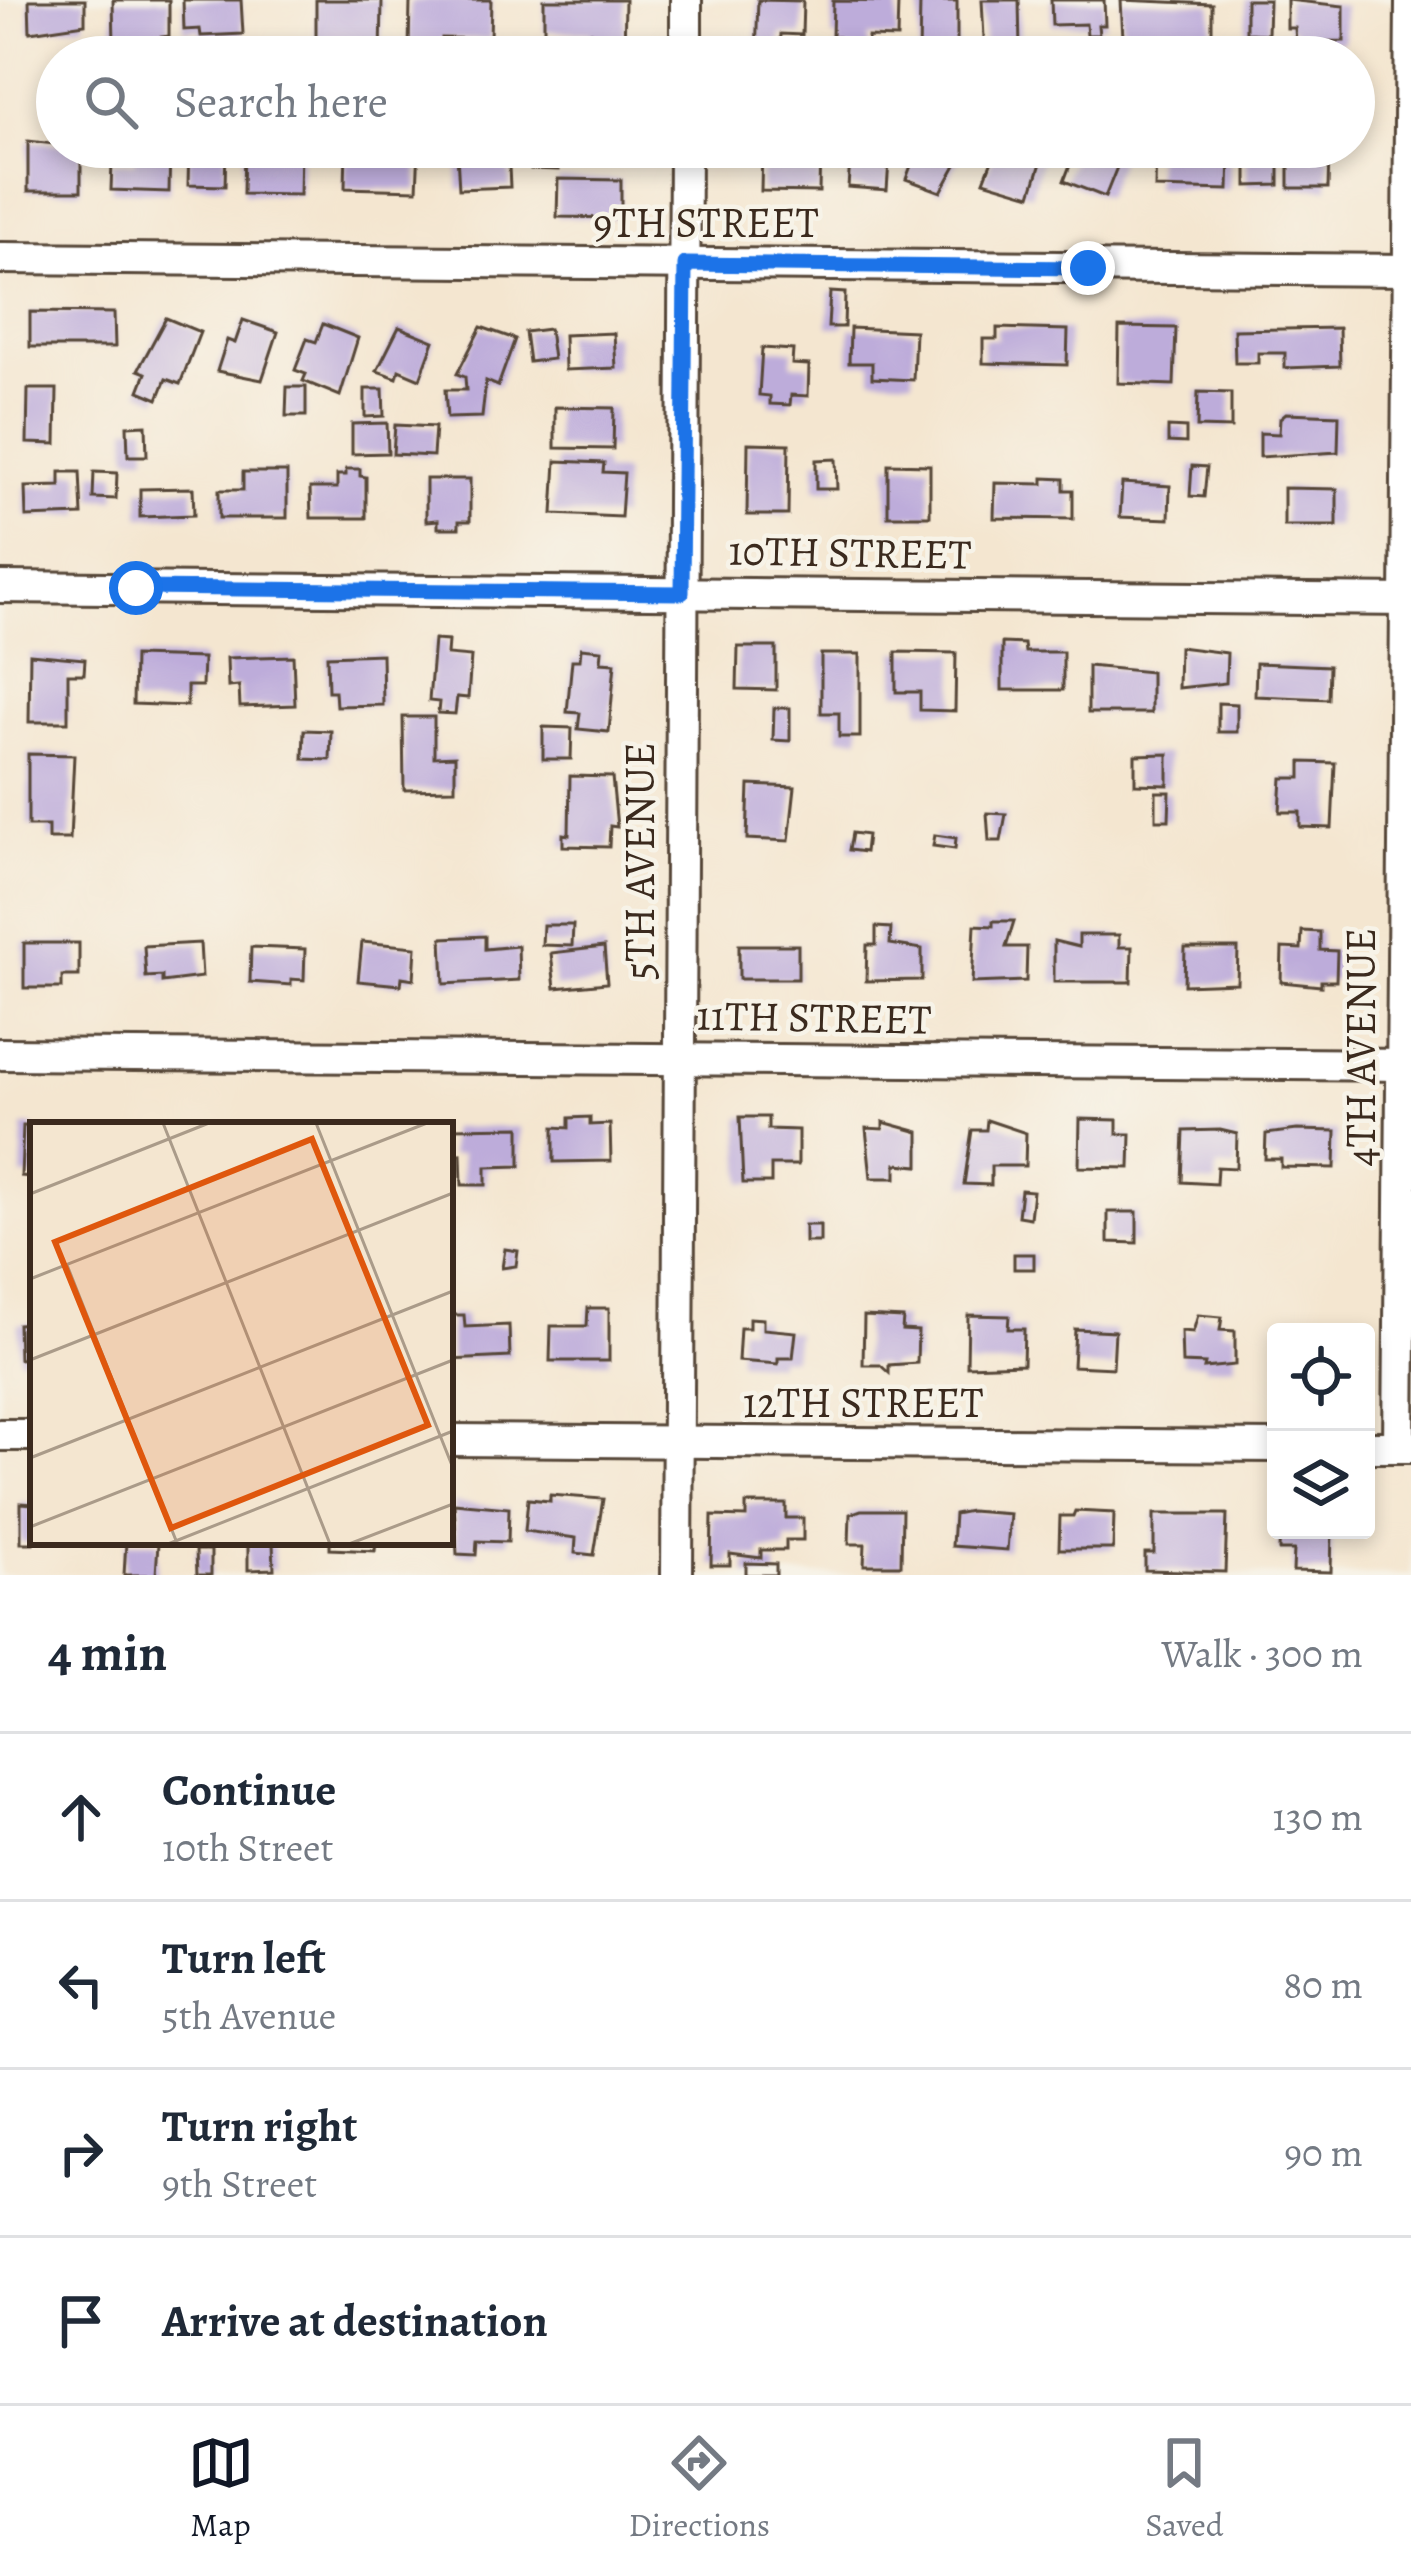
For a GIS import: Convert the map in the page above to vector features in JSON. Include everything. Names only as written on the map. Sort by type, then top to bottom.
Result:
[{"type":"street","points":[[686,0],[686,36]]},
{"type":"street","name":"4TH AVENUE","points":[[1405,1447],[1411,0]]},
{"type":"street","name":"5TH AVENUE","points":[[677,1575],[685,168]]},
{"type":"street","name":"9TH STREET","points":[[0,258],[1410,270]]},
{"type":"street","name":"10TH STREET","points":[[0,587],[1408,600]]},
{"type":"street","name":"11TH STREET","points":[[0,1054],[1406,1065]]},
{"type":"street","name":"12TH STREET","points":[[453,1440],[1267,1447]]},
{"type":"building","points":[[29,0],[85,0],[85,24],[30,32]]},
{"type":"building","points":[[113,0],[169,0],[169,36],[114,36]]},
{"type":"building","points":[[183,0],[241,0],[243,34],[201,36],[200,29],[184,30]]},
{"type":"building","points":[[316,0],[382,0],[381,36],[316,36]]},
{"type":"building","points":[[491,0],[490,36],[409,36],[410,2]]},
{"type":"building","points":[[544,0],[625,0],[624,36],[544,31]]},
{"type":"building","points":[[758,0],[803,1],[802,35],[757,36]]},
{"type":"building","points":[[982,0],[1019,0],[1020,36],[984,36]]},
{"type":"building","points":[[1051,0],[1104,0],[1105,25],[1098,25],[1099,35],[1087,35],[1086,24],[1052,25]]},
{"type":"building","points":[[1121,0],[1212,4],[1212,36],[1123,36]]},
{"type":"building","points":[[1246,0],[1269,0],[1268,34],[1246,33]]},
{"type":"building","points":[[1287,0],[1344,6],[1344,36],[1296,36],[1295,28],[1287,28]]},
{"type":"building","points":[[833,1],[898,2],[897,36],[832,36]]},
{"type":"building","points":[[920,1],[957,1],[957,36],[919,36]]},
{"type":"building","points":[[28,141],[36,142],[36,168],[81,168],[81,191],[28,191]]},
{"type":"building","points":[[112,168],[170,168],[169,192],[111,190]]},
{"type":"building","points":[[188,168],[225,168],[225,186],[188,185]]},
{"type":"building","points":[[244,168],[301,168],[300,195],[243,194]]},
{"type":"building","points":[[345,168],[418,168],[417,190],[345,188]]},
{"type":"building","points":[[458,168],[509,168],[510,187],[459,189]]},
{"type":"building","points":[[762,168],[820,168],[819,192],[761,191]]},
{"type":"building","points":[[849,168],[889,168],[887,190],[848,187]]},
{"type":"building","points":[[910,168],[954,168],[941,192],[906,179]]},
{"type":"building","points":[[989,168],[1039,168],[1031,195],[984,181]]},
{"type":"building","points":[[1069,168],[1117,168],[1105,197],[1064,181]]},
{"type":"building","points":[[1155,168],[1230,168],[1229,190],[1155,188]]},
{"type":"building","points":[[1247,168],[1279,168],[1279,185],[1247,186]]},
{"type":"building","points":[[1289,168],[1329,168],[1328,188],[1289,188]]},
{"type":"building","points":[[558,179],[621,180],[621,218],[557,217]]},
{"type":"building","points":[[830,292],[845,293],[844,327],[828,327]]},
{"type":"building","points":[[30,312],[114,313],[115,347],[30,347]]},
{"type":"building","points":[[166,318],[200,332],[180,384],[166,379],[158,399],[139,391],[146,373],[138,370]]},
{"type":"building","points":[[243,320],[278,332],[262,380],[217,371],[227,340],[235,343]]},
{"type":"building","points":[[323,324],[358,338],[340,396],[303,381],[306,374],[295,370],[307,339],[316,342]]},
{"type":"building","points":[[399,327],[434,341],[420,379],[399,370],[397,378],[377,371]]},
{"type":"building","points":[[481,327],[515,339],[498,386],[486,381],[482,417],[447,418],[445,390],[466,390],[465,377],[457,374]]},
{"type":"building","points":[[1119,327],[1176,328],[1174,385],[1118,383]]},
{"type":"building","points":[[850,328],[915,331],[913,380],[872,378],[872,363],[849,363]]},
{"type":"building","points":[[997,328],[1068,330],[1067,365],[983,363],[983,339],[997,339]]},
{"type":"building","points":[[1339,328],[1340,366],[1285,368],[1285,353],[1258,353],[1258,363],[1235,363],[1234,330]]},
{"type":"building","points":[[549,329],[553,359],[529,362],[525,332]]},
{"type":"building","points":[[614,333],[616,368],[565,370],[564,335]]},
{"type":"building","points":[[762,348],[793,350],[792,364],[809,365],[808,396],[791,395],[790,405],[770,404],[770,396],[759,395]]},
{"type":"building","points":[[287,387],[306,387],[306,416],[286,416]]},
{"type":"building","points":[[28,389],[57,389],[56,444],[27,443]]},
{"type":"building","points":[[365,389],[383,389],[384,416],[365,417]]},
{"type":"building","points":[[1198,392],[1231,393],[1231,428],[1197,427]]},
{"type":"building","points":[[555,407],[614,408],[613,449],[555,448]]},
{"type":"building","points":[[1286,413],[1339,415],[1338,452],[1260,457],[1260,433],[1279,434],[1280,418]]},
{"type":"building","points":[[387,423],[388,453],[352,454],[352,424]]},
{"type":"building","points":[[146,425],[147,456],[128,456],[127,426]]},
{"type":"building","points":[[395,425],[435,427],[433,456],[393,454]]},
{"type":"building","points":[[1168,427],[1186,428],[1186,443],[1168,442]]},
{"type":"building","points":[[748,443],[789,444],[788,515],[747,515]]},
{"type":"building","points":[[836,459],[837,489],[816,489],[816,460]]},
{"type":"building","points":[[556,461],[604,463],[603,472],[624,473],[621,517],[553,514]]},
{"type":"building","points":[[888,464],[930,465],[930,516],[888,516]]},
{"type":"building","points":[[1192,466],[1207,467],[1204,497],[1190,496]]},
{"type":"building","points":[[346,469],[360,469],[360,476],[366,477],[366,518],[311,518],[310,488],[337,488],[337,475],[346,475]]},
{"type":"building","points":[[60,472],[80,472],[82,515],[26,517],[25,487],[60,486]]},
{"type":"building","points":[[94,472],[117,473],[116,499],[93,498]]},
{"type":"building","points":[[243,472],[287,472],[287,518],[219,518],[219,490],[243,490]]},
{"type":"building","points":[[1043,478],[1064,479],[1064,490],[1073,490],[1073,519],[994,518],[995,483],[1043,484]]},
{"type":"building","points":[[426,479],[470,479],[470,521],[459,521],[459,528],[438,528],[438,520],[426,521]]},
{"type":"building","points":[[1122,483],[1170,486],[1169,519],[1120,517]]},
{"type":"building","points":[[193,488],[194,515],[140,517],[140,489]]},
{"type":"building","points":[[1284,488],[1337,489],[1337,526],[1284,526]]},
{"type":"building","points":[[434,640],[448,641],[447,655],[471,657],[468,698],[457,697],[455,714],[438,713],[439,702],[429,701]]},
{"type":"building","points":[[1002,643],[1024,644],[1025,652],[1063,652],[1063,690],[1002,690]]},
{"type":"building","points":[[738,647],[776,647],[776,690],[737,689]]},
{"type":"building","points":[[1179,647],[1227,653],[1226,683],[1178,688]]},
{"type":"building","points":[[581,648],[602,650],[601,662],[615,663],[609,732],[578,729],[580,713],[567,712],[572,660],[580,660]]},
{"type":"building","points":[[896,652],[956,653],[955,711],[920,710],[920,692],[896,692]]},
{"type":"building","points":[[30,654],[85,659],[84,674],[68,674],[68,722],[29,722]]},
{"type":"building","points":[[382,654],[383,705],[336,706],[335,691],[328,691],[327,656]]},
{"type":"building","points":[[821,654],[860,654],[860,737],[839,737],[839,713],[821,713]]},
{"type":"building","points":[[134,656],[203,658],[202,686],[187,686],[187,706],[133,704]]},
{"type":"building","points":[[293,656],[295,705],[240,707],[239,686],[228,687],[227,658]]},
{"type":"building","points":[[1256,663],[1329,666],[1328,699],[1255,696]]},
{"type":"building","points":[[1088,666],[1151,672],[1151,713],[1088,713]]},
{"type":"building","points":[[1218,703],[1237,704],[1237,732],[1218,732]]},
{"type":"building","points":[[774,708],[790,708],[790,741],[773,740]]},
{"type":"building","points":[[403,717],[434,717],[434,757],[455,756],[455,789],[404,790]]},
{"type":"building","points":[[543,727],[572,728],[571,759],[543,759]]},
{"type":"building","points":[[304,730],[331,731],[330,760],[303,759]]},
{"type":"building","points":[[28,754],[74,755],[70,839],[48,839],[48,826],[28,826]]},
{"type":"building","points":[[1168,754],[1168,785],[1135,784],[1135,755]]},
{"type":"building","points":[[1301,762],[1335,763],[1332,828],[1300,827],[1300,812],[1280,812],[1282,778],[1301,778]]},
{"type":"building","points":[[570,776],[612,777],[617,827],[610,826],[609,847],[563,846],[563,834],[569,835]]},
{"type":"building","points":[[749,785],[795,787],[789,841],[747,839]]},
{"type":"building","points":[[1156,792],[1170,792],[1169,820],[1156,820]]},
{"type":"building","points":[[987,813],[1006,814],[1001,841],[989,841]]},
{"type":"building","points":[[852,833],[867,835],[865,852],[849,850]]},
{"type":"building","points":[[935,835],[956,838],[955,849],[933,846]]},
{"type":"building","points":[[993,921],[1014,921],[1006,947],[1027,947],[1026,981],[972,983],[975,925],[993,926]]},
{"type":"building","points":[[543,925],[573,925],[572,946],[542,945]]},
{"type":"building","points":[[876,927],[891,928],[890,944],[922,949],[922,980],[866,981],[867,945],[876,945]]},
{"type":"building","points":[[1302,931],[1320,932],[1320,950],[1337,951],[1336,981],[1321,981],[1321,986],[1281,982],[1282,948],[1301,949]]},
{"type":"building","points":[[1079,935],[1119,935],[1119,947],[1132,947],[1131,982],[1054,982],[1054,941],[1079,947]]},
{"type":"building","points":[[485,936],[485,949],[518,946],[519,980],[444,984],[442,938]]},
{"type":"building","points":[[362,942],[416,947],[414,979],[402,977],[401,985],[358,981]]},
{"type":"building","points":[[24,943],[79,943],[79,976],[62,976],[62,988],[24,988]]},
{"type":"building","points":[[200,943],[202,977],[162,982],[162,976],[146,977],[144,946]]},
{"type":"building","points":[[739,945],[798,945],[798,979],[739,979]]},
{"type":"building","points":[[251,947],[305,949],[304,980],[291,979],[291,985],[250,982]]},
{"type":"building","points":[[604,947],[607,983],[555,988],[551,953]]},
{"type":"building","points":[[1185,948],[1238,948],[1237,983],[1184,985]]},
{"type":"building","points":[[590,1117],[590,1125],[610,1124],[611,1161],[554,1162],[554,1127],[569,1128],[569,1118]]},
{"type":"building","points":[[740,1117],[768,1117],[768,1129],[798,1130],[798,1165],[771,1165],[771,1183],[743,1183]]},
{"type":"building","points":[[1080,1119],[1117,1120],[1117,1134],[1131,1134],[1130,1168],[1079,1167]]},
{"type":"building","points":[[987,1120],[1026,1133],[1025,1166],[991,1166],[991,1185],[964,1184],[972,1130],[986,1130]]},
{"type":"building","points":[[883,1122],[919,1132],[919,1166],[896,1164],[896,1178],[871,1178],[866,1128],[883,1129]]},
{"type":"building","points":[[23,1126],[30,1126],[30,1177],[21,1176]]},
{"type":"building","points":[[520,1127],[520,1166],[486,1167],[486,1185],[462,1185],[461,1154],[453,1155],[453,1128]]},
{"type":"building","points":[[1184,1131],[1237,1134],[1236,1168],[1217,1167],[1216,1184],[1182,1182]]},
{"type":"building","points":[[1336,1131],[1335,1168],[1281,1167],[1281,1159],[1265,1159],[1266,1134]]},
{"type":"building","points":[[1021,1190],[1033,1191],[1030,1218],[1018,1216]]},
{"type":"building","points":[[1108,1212],[1137,1212],[1137,1243],[1108,1242]]},
{"type":"building","points":[[805,1225],[820,1225],[820,1242],[805,1242]]},
{"type":"building","points":[[505,1249],[518,1251],[516,1266],[502,1268]]},
{"type":"building","points":[[1014,1254],[1034,1254],[1034,1269],[1014,1269]]},
{"type":"building","points":[[588,1308],[609,1308],[609,1361],[550,1361],[551,1326],[587,1326]]},
{"type":"building","points":[[453,1315],[464,1315],[465,1327],[509,1325],[510,1357],[453,1360]]},
{"type":"building","points":[[968,1315],[1009,1316],[1008,1329],[1024,1329],[1023,1364],[967,1366]]},
{"type":"building","points":[[1198,1315],[1222,1317],[1220,1330],[1235,1331],[1235,1365],[1204,1368],[1205,1364],[1182,1363],[1181,1331],[1193,1332]]},
{"type":"building","points":[[864,1316],[903,1318],[902,1330],[918,1331],[917,1363],[889,1365],[889,1373],[880,1365],[863,1365]]},
{"type":"building","points":[[749,1318],[763,1319],[763,1329],[796,1332],[793,1358],[778,1358],[778,1364],[738,1361],[740,1328],[749,1328]]},
{"type":"building","points":[[30,1323],[30,1358],[19,1359],[18,1324]]},
{"type":"building","points":[[1075,1329],[1115,1331],[1113,1368],[1073,1366]]},
{"type":"building","points":[[550,1495],[603,1499],[594,1555],[575,1553],[576,1538],[525,1531],[528,1499],[550,1501]]},
{"type":"building","points":[[21,1503],[30,1504],[30,1543],[21,1543]]},
{"type":"building","points":[[454,1503],[509,1508],[508,1542],[477,1541],[476,1555],[457,1554]]},
{"type":"building","points":[[746,1504],[786,1504],[786,1518],[803,1518],[803,1540],[786,1540],[786,1550],[761,1550],[761,1558],[730,1554],[730,1565],[711,1565],[712,1516],[746,1517]]},
{"type":"building","points":[[902,1510],[901,1565],[864,1565],[865,1544],[849,1544],[850,1514]]},
{"type":"building","points":[[1075,1511],[1114,1513],[1113,1549],[1059,1549],[1060,1516],[1073,1516]]},
{"type":"building","points":[[954,1514],[1010,1514],[1007,1550],[952,1546]]},
{"type":"building","points":[[1154,1514],[1227,1514],[1225,1572],[1145,1570],[1145,1553],[1154,1553]]},
{"type":"building","points":[[1280,1539],[1332,1539],[1331,1572],[1293,1571],[1294,1550],[1279,1550]]},
{"type":"building","points":[[126,1545],[158,1545],[156,1575],[124,1575]]},
{"type":"building","points":[[248,1545],[273,1545],[274,1569],[248,1570]]},
{"type":"building","points":[[330,1545],[376,1545],[375,1551],[330,1549]]},
{"type":"building","points":[[196,1550],[211,1550],[211,1575],[197,1575]]},
{"type":"building","points":[[746,1563],[776,1564],[776,1575],[746,1575]]},
{"type":"route","points":[[136,588],[682,593],[685,264],[1088,268]]}]
